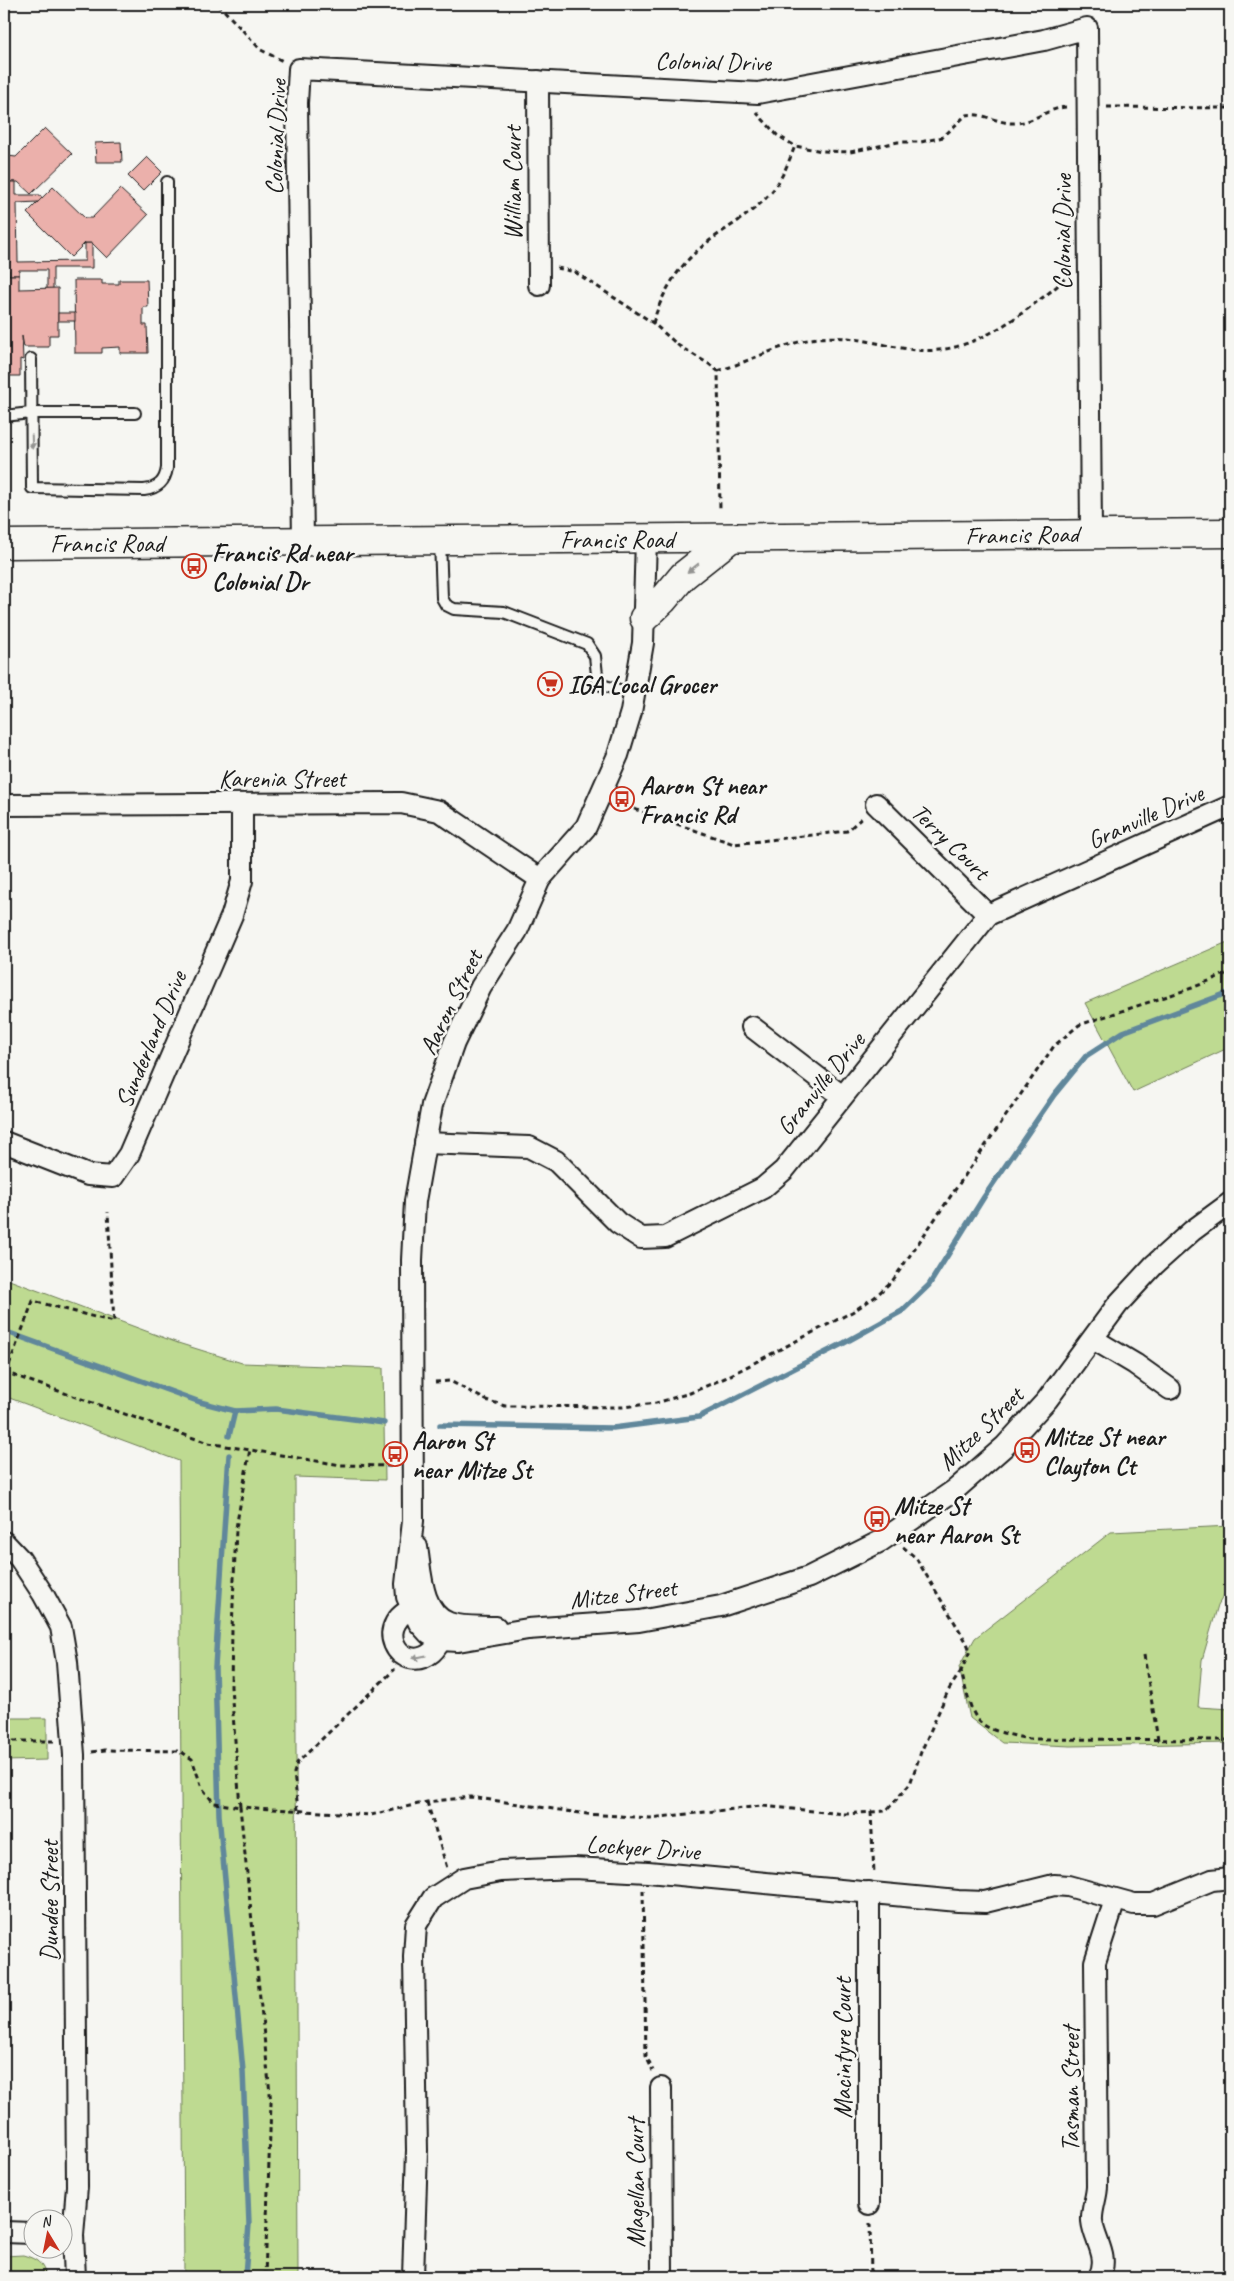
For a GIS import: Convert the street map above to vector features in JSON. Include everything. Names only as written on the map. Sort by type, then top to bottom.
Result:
[{"type":"main road","name":"Francis Road","points":[[4,544],[1230,533]]},
{"type":"main road","points":[[644,618],[663,600],[683,576],[731,538]]},
{"type":"street","name":"Colonial Drive","points":[[303,541],[299,69],[758,93],[1044,40],[1087,28],[1091,533]]},
{"type":"street","name":"William Court","points":[[538,81],[539,276]]},
{"type":"street","name":"Aaron Street","points":[[431,1619],[424,1590],[413,1521],[412,1260],[415,1201],[432,1105],[454,1043],[481,986],[517,931],[540,878],[586,828],[618,755],[634,694],[643,642],[646,538]]},
{"type":"street","name":"Karenia Street","points":[[4,805],[401,803],[439,811],[540,878]]},
{"type":"street","name":"Sunderland Drive","points":[[4,1142],[88,1175],[113,1177],[129,1154],[232,915],[242,881],[242,804]]},
{"type":"street","name":"Terry Court","points":[[876,804],[988,916]]},
{"type":"street","name":"Granville Drive","points":[[425,1143],[529,1147],[556,1161],[618,1223],[641,1238],[665,1237],[763,1188],[784,1170],[988,916],[1230,806]]},
{"type":"street","points":[[752,1027],[842,1096]]},
{"type":"street","name":"Mitze Street","points":[[431,1619],[458,1641],[528,1629],[640,1621],[721,1606],[808,1577],[880,1542],[956,1489],[1005,1446],[1047,1400],[1118,1304],[1154,1264],[1192,1231],[1230,1202]]},
{"type":"street","points":[[1093,1340],[1135,1364],[1170,1389]]},
{"type":"street","name":"Dundee Street","points":[[4,1542],[20,1559],[61,1626],[67,1662],[74,1748],[77,2186],[72,2213]]},
{"type":"street","points":[[398,1618],[431,1619],[433,1652],[416,1659],[402,1656],[395,1645],[393,1631],[398,1618]]},
{"type":"street","name":"Lockyer Drive","points":[[413,2277],[417,2150],[414,1957],[416,1925],[433,1898],[464,1878],[501,1871],[574,1868],[648,1872],[985,1902],[1054,1885],[1068,1886],[1134,1904],[1153,1904],[1212,1880],[1230,1878]]},
{"type":"street","name":"Macintyre Court","points":[[869,1892],[869,2204]]},
{"type":"street","name":"Tasman Street","points":[[1099,2277],[1103,2263],[1102,2253],[1093,2230],[1092,2218],[1097,2198],[1096,1962],[1098,1948],[1115,1900]]},
{"type":"street","name":"Magellan Court","points":[[661,2088],[662,2277]]},
{"type":"street","points":[[4,2232],[22,2233]]},
{"type":"street","name":"Dundee Street","points":[[72,2258],[75,2277]]},
{"type":"lane","points":[[31,359],[32,488],[144,490],[157,487],[166,477],[167,182]]},
{"type":"lane","points":[[4,416],[31,413],[135,412]]},
{"type":"lane","points":[[440,540],[442,598],[448,607],[504,612],[587,644],[596,656],[598,684],[634,694]]},
{"type":"path","points":[[218,4],[261,50],[269,52],[299,69]]},
{"type":"path","points":[[1066,107],[1067,115]]},
{"type":"path","points":[[653,323],[659,302],[672,278],[690,256],[768,196],[783,174],[795,146]]},
{"type":"path","points":[[539,276],[561,268],[575,272],[653,323],[678,346],[710,364],[718,371],[720,511]]},
{"type":"path","points":[[718,371],[752,360],[778,348],[818,338],[859,339],[918,350],[954,347],[997,330],[1021,314],[1053,289],[1072,268]]},
{"type":"path","points":[[601,797],[734,844],[847,831],[876,804]]},
{"type":"path","points":[[435,1382],[450,1381],[486,1400],[505,1406],[623,1407],[656,1403],[690,1393],[734,1374],[852,1312],[875,1297],[893,1280],[1054,1046],[1067,1033],[1079,1026],[1192,988],[1230,972]]},
{"type":"path","points":[[108,1212],[114,1322],[33,1301],[5,1372],[208,1442],[341,1465],[392,1466]]},
{"type":"path","points":[[4,1741],[105,1750],[180,1751],[192,1758],[202,1788],[214,1803],[240,1808],[231,1688],[232,1630],[236,1528],[250,1449]]},
{"type":"path","points":[[873,1518],[884,1512],[887,1517]]},
{"type":"path","points":[[903,1546],[906,1551],[916,1558],[968,1643],[970,1652],[961,1671],[970,1709],[976,1720],[998,1733],[1029,1739],[1230,1740]]},
{"type":"path","points":[[1144,1655],[1158,1740]]},
{"type":"path","points":[[298,1810],[294,1773],[297,1763],[393,1673],[402,1656]]},
{"type":"path","points":[[427,1802],[452,1885]]},
{"type":"path","points":[[869,1892],[874,1874],[871,1812]]},
{"type":"path","points":[[648,1872],[642,1893],[646,2056],[661,2088]]},
{"type":"path","points":[[869,2204],[871,2277]]},
{"type":"green space","points":[[1230,941],[1230,1047],[1133,1092],[1085,1003]]},
{"type":"green space","points":[[4,1278],[178,1343],[242,1363],[383,1368],[385,1480],[295,1477],[298,2277],[184,2277],[179,1461],[4,1396]]},
{"type":"green space","points":[[1230,1526],[1230,1585],[1218,1605],[1202,1660],[1198,1707],[1230,1709],[1230,1743],[1071,1746],[1002,1743],[970,1718],[959,1667],[975,1638],[1111,1532]]},
{"type":"green space","points":[[4,1718],[47,1718],[47,1760],[4,1761]]},
{"type":"green space","points":[[22,2255],[22,2258],[32,2258],[39,2262],[46,2277],[4,2277],[4,2256]]},
{"type":"building","points":[[45,128],[72,154],[31,194],[18,182],[9,182],[4,187],[4,152],[8,156],[16,157]]},
{"type":"building","points":[[121,142],[122,162],[96,162],[95,143]]},
{"type":"building","points":[[147,157],[162,172],[143,191],[128,176]]},
{"type":"building","points":[[9,182],[16,182],[16,195],[40,195],[42,198],[38,202],[17,203],[18,262],[85,261],[85,243],[92,243],[92,268],[53,268],[53,289],[47,289],[47,270],[19,270],[19,275],[9,275],[9,270],[4,270],[4,262],[10,262],[9,203],[4,203],[4,195],[9,195]]},
{"type":"building","points":[[53,187],[85,218],[92,218],[120,189],[148,215],[107,258],[92,243],[85,243],[71,257],[27,213]]},
{"type":"building","points":[[4,275],[19,275],[19,289],[58,288],[58,335],[49,335],[49,347],[24,347],[22,336],[23,360],[20,359],[20,376],[4,376]]},
{"type":"building","points":[[74,280],[102,280],[102,284],[119,284],[119,280],[147,280],[148,307],[143,307],[143,325],[147,325],[148,353],[120,353],[120,347],[102,348],[102,353],[75,353]]},
{"type":"building","points":[[58,313],[75,313],[75,321],[58,321]]},
{"type":"waterway","points":[[440,1425],[613,1428],[699,1417],[844,1343],[902,1311],[929,1285],[984,1197],[1054,1095],[1086,1056],[1123,1032],[1230,992]]},
{"type":"waterway","points":[[4,1331],[200,1402],[235,1411],[276,1409],[384,1423]]},
{"type":"waterway","points":[[229,1436],[235,1411]]},
{"type":"waterway","points":[[229,1455],[215,1667],[219,1815],[243,2071],[249,2224],[245,2277]]},
{"type":"place","name":"Francis Rd near Colonial Dr","points":[[194,566]]},
{"type":"place","name":"IGA Local Grocer","points":[[550,684]]},
{"type":"place","name":"Aaron St near Francis Rd","points":[[622,799]]},
{"type":"place","name":"Mitze St near Clayton Ct","points":[[1027,1450]]},
{"type":"place","name":"Aaron St near Mitze St","points":[[395,1454]]},
{"type":"place","name":"Mitze St near Aaron St","points":[[877,1519]]}]
